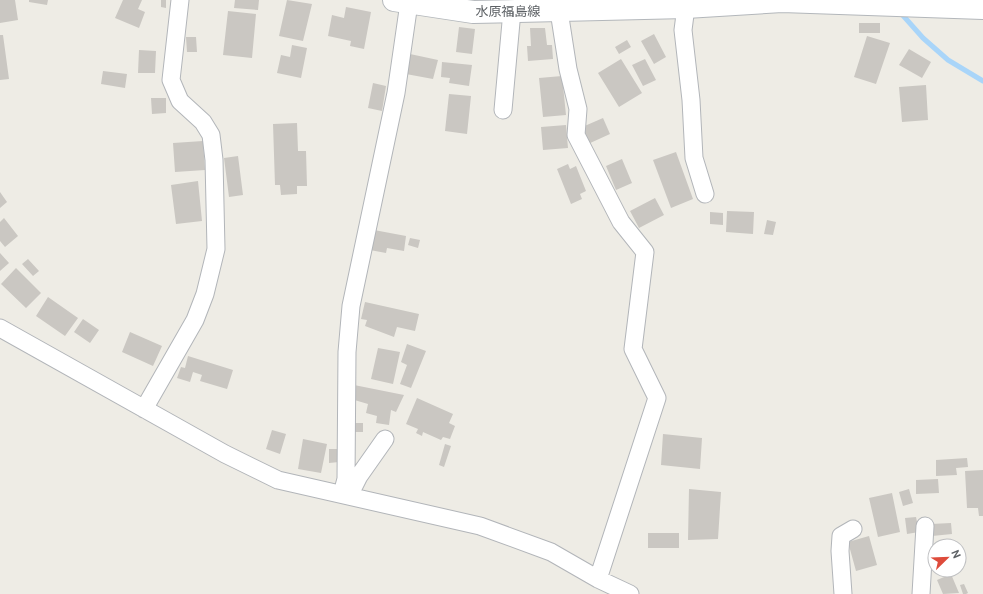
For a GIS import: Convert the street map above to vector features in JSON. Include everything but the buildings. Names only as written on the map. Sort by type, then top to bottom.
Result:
[{"type":"main road","name":"水原福島線","points":[[402,1],[473,12],[686,7],[782,1],[983,8]]},
{"type":"street","points":[[144,410],[196,320],[205,294],[216,249],[214,160],[211,135],[203,122],[180,102],[171,80],[180,0]]},
{"type":"street","points":[[346,495],[347,352],[351,306],[396,94],[402,1]]},
{"type":"street","points":[[686,7],[683,30],[691,100],[694,158],[705,194]]},
{"type":"street","points":[[503,110],[512,11]]},
{"type":"street","points":[[559,11],[568,69],[578,109],[576,136],[621,222],[645,252],[633,349],[658,398],[598,579]]},
{"type":"street","points":[[0,328],[144,410],[225,454],[278,480],[480,526],[551,552],[598,579],[630,594]]},
{"type":"street","points":[[346,495],[385,439]]},
{"type":"street","points":[[922,594],[925,526]]},
{"type":"street","points":[[843,594],[840,551],[841,536],[853,529]]},
{"type":"waterway","points":[[899,11],[923,38],[948,60],[983,81]]}]
